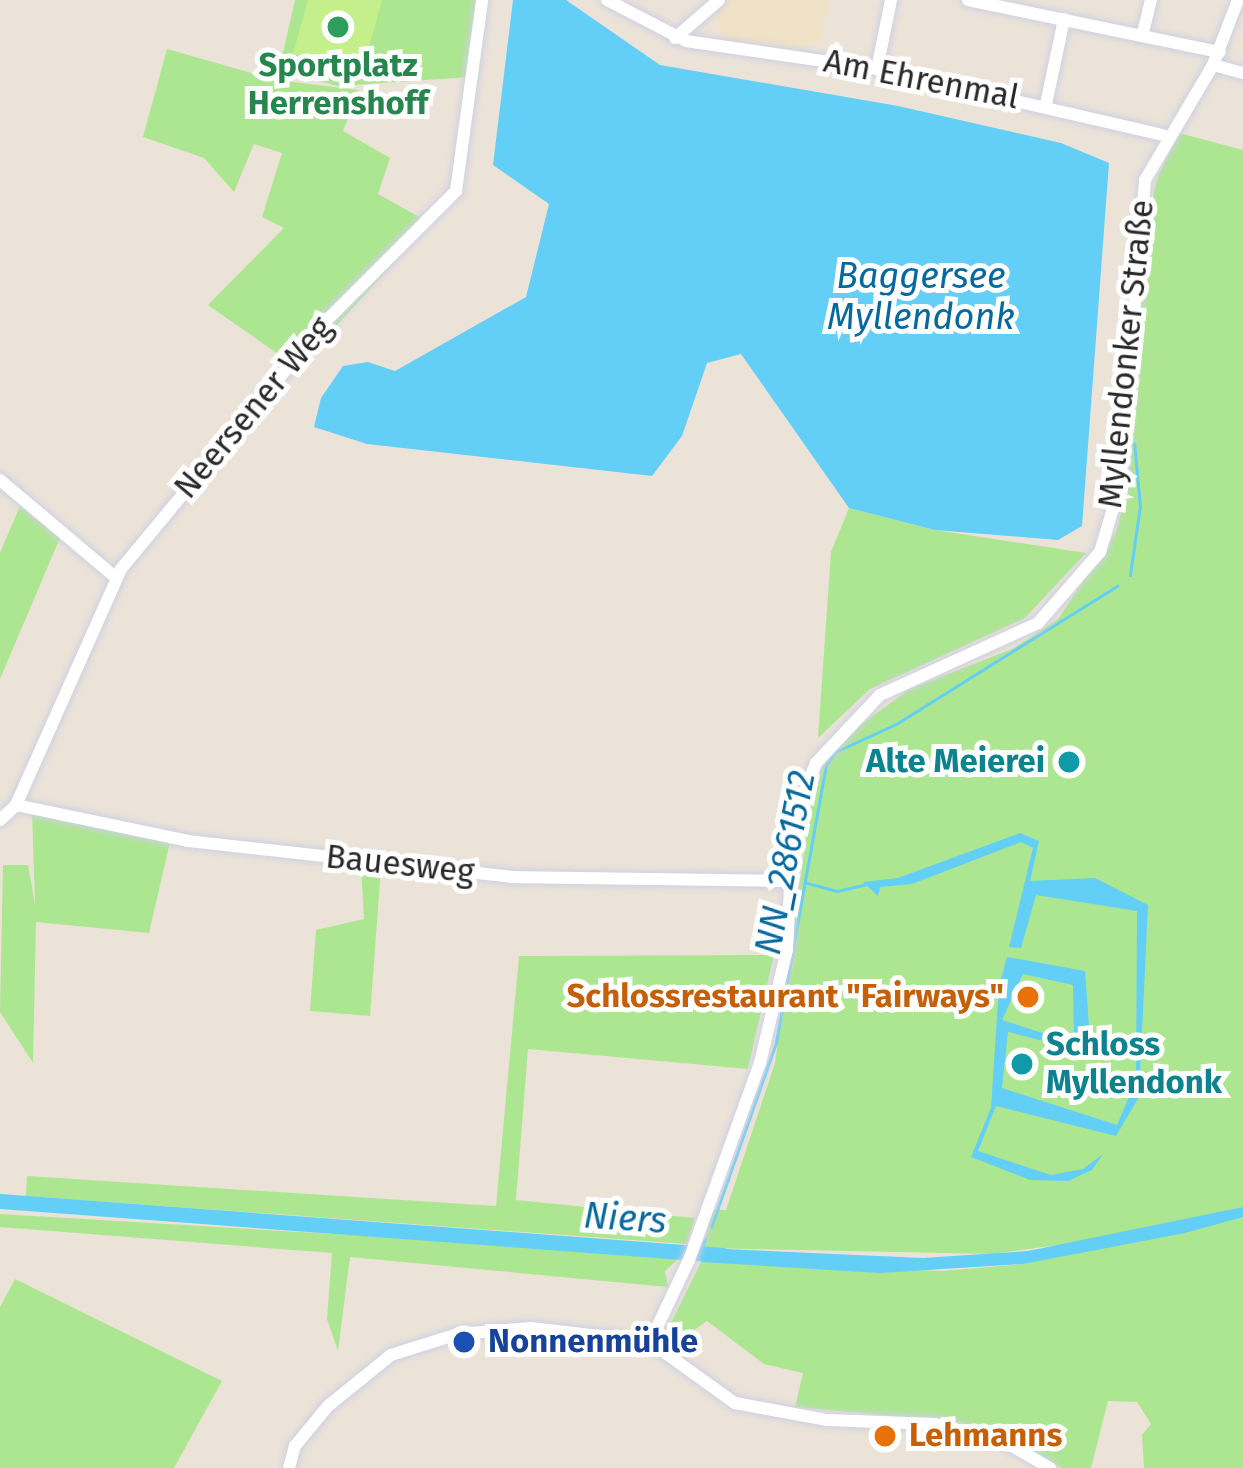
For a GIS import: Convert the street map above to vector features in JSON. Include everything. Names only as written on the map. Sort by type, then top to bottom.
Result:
[{"type":"street","name":"Neersener Weg","points":[[0,820],[16,805],[115,577],[328,319],[455,194],[482,0]]},
{"type":"street","points":[[607,0],[675,38],[718,0]]},
{"type":"street","points":[[877,69],[891,0]]},
{"type":"street","points":[[968,0],[1142,36],[1216,58],[1243,73]]},
{"type":"street","points":[[1142,36],[1151,0]]},
{"type":"street","name":"Myllendonker Straße","points":[[650,1342],[689,1260],[771,1024],[787,950],[788,881],[805,784],[848,721],[902,682],[1038,622],[1100,552],[1120,485],[1139,208],[1164,135],[1216,58],[1238,0]]},
{"type":"street","points":[[1046,104],[1064,20]]},
{"type":"street","name":"Am Ehrenmal","points":[[675,38],[877,69],[1046,104],[1164,135]]},
{"type":"street","points":[[0,480],[115,577]]},
{"type":"street","name":"Bauesweg","points":[[16,805],[188,841],[512,877],[788,881]]},
{"type":"street","points":[[289,1468],[295,1446],[357,1379],[431,1340],[531,1328],[650,1342],[735,1403],[827,1420],[935,1424],[1006,1442],[1050,1468]]},
{"type":"shaded area","points":[[728,0],[829,0],[820,43],[808,42],[807,51],[723,42],[715,12]]},
{"type":"green space","points":[[295,0],[480,0],[470,77],[338,86],[279,70]]},
{"type":"green space","name":"Sportplatz Herrenshoff","points":[[308,0],[382,0],[362,73],[293,54]]},
{"type":"green space","points":[[167,49],[276,80],[359,90],[343,131],[390,158],[378,194],[430,223],[298,368],[208,305],[284,228],[262,217],[282,153],[254,144],[234,192],[204,158],[143,137]]},
{"type":"green space","points":[[1179,133],[1243,150],[1243,1207],[1110,1238],[993,1254],[704,1248],[711,1210],[726,1210],[775,1063],[814,779],[842,738],[910,689],[1012,649],[1058,619],[1116,532],[1128,483],[1143,242],[1157,178]]},
{"type":"green space","points":[[20,506],[60,538],[0,679],[0,553]]},
{"type":"green space","points":[[849,508],[935,530],[1086,553],[1025,618],[870,689],[818,738],[831,552]]},
{"type":"green space","points":[[32,812],[170,842],[149,933],[36,922],[33,1063],[0,1012],[3,865],[28,865],[35,904]]},
{"type":"green space","points":[[361,866],[381,868],[370,1016],[310,1011],[316,930],[364,919]]},
{"type":"green space","points":[[774,955],[748,1069],[528,1049],[516,1200],[695,1218],[687,1244],[26,1196],[27,1176],[496,1206],[519,956]]},
{"type":"green space","points":[[0,1214],[679,1258],[665,1271],[668,1287],[350,1257],[338,1351],[327,1319],[332,1253],[0,1227]]},
{"type":"green space","points":[[1243,1217],[1243,1468],[1144,1468],[1142,1435],[1151,1424],[1137,1402],[1108,1401],[1091,1468],[1062,1468],[958,1422],[795,1407],[803,1373],[764,1364],[707,1321],[676,1343],[666,1333],[701,1262],[943,1271],[1023,1264]]},
{"type":"green space","points":[[15,1279],[222,1381],[174,1468],[0,1468],[0,1307]]},
{"type":"water","name":"Baggersee Myllendonk","points":[[513,0],[566,0],[660,65],[898,106],[1061,143],[1109,163],[1082,526],[1058,540],[935,530],[849,508],[741,354],[707,363],[682,436],[652,476],[367,444],[314,427],[321,398],[343,366],[368,362],[395,371],[526,297],[549,204],[493,165]]},
{"type":"water","points":[[1020,833],[1039,841],[1030,881],[1095,878],[1148,905],[1139,1097],[1116,1136],[996,1106],[978,1151],[1051,1175],[1083,1169],[1103,1154],[1092,1170],[1068,1181],[1030,1180],[971,1157],[991,1108],[999,986],[1007,957],[1085,971],[1091,1053],[1008,1032],[1002,1088],[1117,1125],[1136,1080],[1137,911],[1036,895],[1021,948],[1009,947],[1033,848],[1021,842],[912,884],[880,887],[878,896],[863,882],[898,878]],"holes":[[[1023,974],[1073,985],[1074,1043],[1002,1020]]]},
{"type":"water","points":[[1243,1207],[1243,1217],[1185,1233],[1023,1264],[880,1273],[701,1262],[704,1248],[923,1258],[1028,1251]]},
{"type":"waterway","name":"NN_2861512","points":[[1130,575],[1140,506],[1134,443]]},
{"type":"waterway","name":"NN_2861512","points":[[711,1227],[776,1042],[826,765],[835,752],[896,724],[1117,586]]},
{"type":"waterway","points":[[807,883],[837,891],[864,885]]},
{"type":"waterway","name":"Niers","points":[[0,1201],[723,1255]]},
{"type":"waterway","name":"NN_2861512","points":[[700,1254],[705,1239]]},
{"type":"place","name":"Sportplatz Herrenshoff","points":[[338,27]]},
{"type":"place","name":"Alte Meierei","points":[[1069,762]]},
{"type":"place","name":"Schlossrestaurant \"Fairways\"","points":[[1028,997]]},
{"type":"place","name":"Schloss Myllendonk","points":[[1022,1064]]},
{"type":"place","name":"Nonnenmühle","points":[[464,1342]]},
{"type":"place","name":"Lehmanns","points":[[885,1436]]}]
